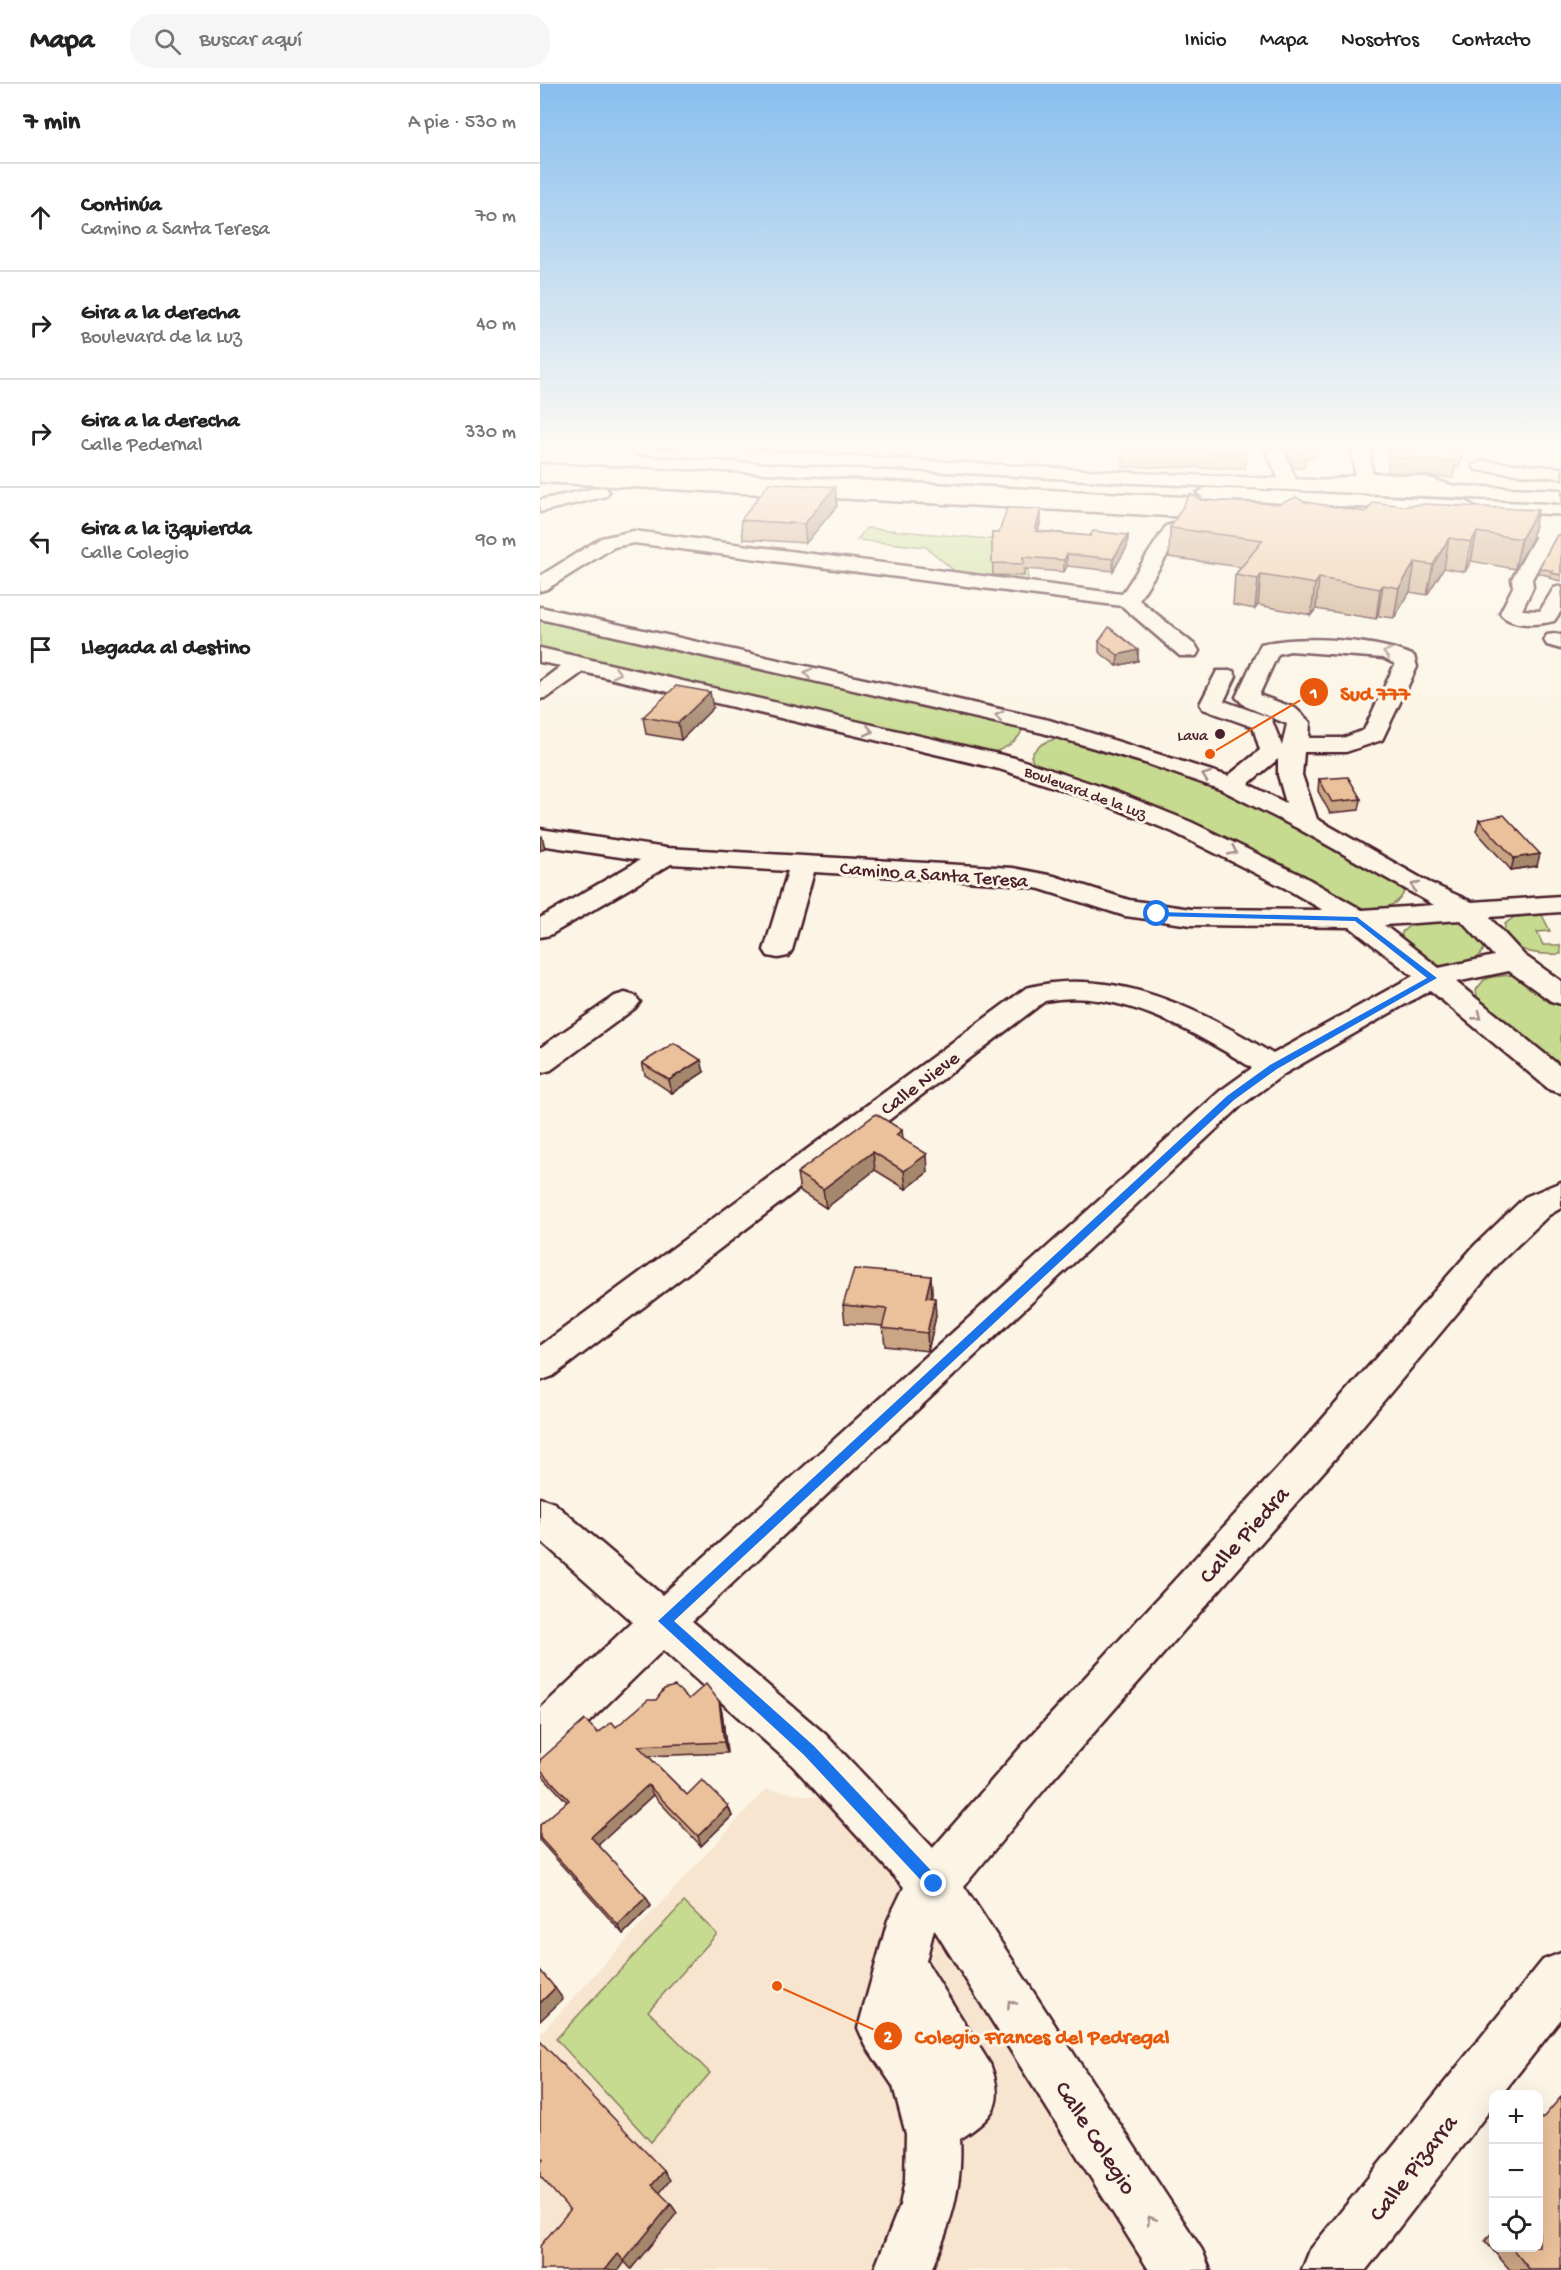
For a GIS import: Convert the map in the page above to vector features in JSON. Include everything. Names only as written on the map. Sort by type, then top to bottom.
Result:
[{"type":"main road","points":[[540,585],[594,551]]},
{"type":"main road","points":[[749,551],[1128,600],[1188,651]]},
{"type":"main road","points":[[1128,600],[1159,551]]},
{"type":"main road","points":[[1527,580],[1510,613],[1527,618],[1547,617],[1561,588],[1542,586],[1527,580],[1522,579],[1539,551]]},
{"type":"main road","points":[[540,614],[1049,727],[1153,758],[1231,785],[1306,823],[1398,877],[1469,903],[1561,904]]},
{"type":"main road","points":[[1294,745],[1346,745],[1374,735],[1406,667],[1406,661],[1387,652],[1284,645],[1269,649],[1247,697],[1252,702],[1283,711],[1294,718],[1299,726],[1288,766],[1306,823]]},
{"type":"main road","name":"Boulevard de la Luz","points":[[540,655],[1006,763],[1143,811],[1213,841],[1294,882],[1357,919],[1561,1083]]},
{"type":"main road","points":[[540,692],[579,664]]},
{"type":"main road","points":[[1225,676],[1211,704],[1263,723],[1272,752],[1231,785]]},
{"type":"main road","points":[[1006,763],[1049,727]]},
{"type":"main road","name":"Camino a Santa Teresa","points":[[540,837],[666,856],[1013,876],[1045,882],[1140,912],[1183,917],[1357,919],[1469,903]]},
{"type":"main road","points":[[540,929],[666,856]]},
{"type":"main road","points":[[778,950],[803,865]]},
{"type":"main road","points":[[1257,918],[1286,906],[1294,894],[1294,882]]},
{"type":"main road","points":[[1469,903],[1561,890]]},
{"type":"main road","points":[[1469,903],[1520,965],[1561,995]]},
{"type":"main road","points":[[540,1739],[1221,1106],[1273,1067],[1433,978],[1520,965],[1561,967]]},
{"type":"main road","name":"Calle Nieve","points":[[540,1366],[1036,994],[1053,989],[1078,990],[1164,1010],[1201,1024],[1273,1067]]},
{"type":"main road","points":[[540,1063],[625,1002]]},
{"type":"main road","name":"Calle Piedra","points":[[902,2270],[928,2207],[933,2170],[932,2126],[926,2097],[915,2071],[902,2048],[885,2028],[912,1920],[934,1884],[1037,1763],[1325,1443],[1487,1254],[1537,1206],[1561,1194]]},
{"type":"main road","name":"Calle Colegio","points":[[540,1515],[665,1621],[809,1750],[934,1884],[1182,2270]]},
{"type":"main road","name":"Calle Pizarra","points":[[1330,2270],[1561,1978]]},
{"type":"shaded area","points":[[766,1789],[822,1798],[926,1917],[1147,2270],[540,2270],[540,2034]]},
{"type":"green space","points":[[931,551],[1034,551],[1027,556],[1028,582],[958,574]]},
{"type":"green space","points":[[540,617],[1024,725],[1019,737],[1014,741],[986,755],[540,649]]},
{"type":"green space","points":[[1067,736],[1202,780],[1306,831],[1405,889],[1402,896],[1397,902],[1383,908],[1353,909],[1034,766],[1031,756],[1038,747],[1051,740]]},
{"type":"green space","points":[[1542,915],[1550,931],[1537,932],[1543,945],[1560,945],[1561,954],[1529,952],[1515,945],[1504,933],[1505,924],[1514,917]]},
{"type":"green space","points":[[1455,919],[1467,924],[1485,946],[1476,959],[1469,963],[1452,966],[1435,965],[1417,955],[1401,940],[1402,932],[1416,920]]},
{"type":"green space","points":[[1511,975],[1522,977],[1561,1000],[1561,1069],[1478,1003],[1476,990],[1484,980]]},
{"type":"green space","points":[[684,1902],[717,1934],[648,2011],[710,2073],[651,2142],[556,2039]]},
{"type":"building","points":[[992,551],[1118,551],[1113,559],[1067,554],[1064,560],[1023,557],[1024,564],[992,563]]},
{"type":"building","points":[[1254,551],[1441,551],[1433,565],[1415,562],[1399,588],[1383,585],[1380,589],[1319,578],[1315,584],[1261,575],[1258,579],[1235,575]]},
{"type":"building","points":[[1548,551],[1561,551],[1561,575],[1539,568]]},
{"type":"building","points":[[1109,627],[1138,650],[1118,655],[1099,641]]},
{"type":"building","points":[[676,686],[710,692],[678,723],[643,717]]},
{"type":"building","points":[[1348,777],[1361,799],[1332,802],[1319,779]]},
{"type":"building","points":[[1504,815],[1540,854],[1514,858],[1479,820]]},
{"type":"building","points":[[674,1043],[701,1060],[669,1080],[642,1063]]},
{"type":"building","points":[[876,1114],[902,1130],[896,1135],[927,1154],[904,1171],[873,1152],[823,1189],[797,1173]]},
{"type":"building","points":[[854,1269],[931,1276],[926,1297],[935,1298],[927,1333],[882,1328],[887,1309],[843,1305]]},
{"type":"building","points":[[706,1684],[719,1701],[724,1742],[638,1746],[687,1795],[702,1780],[728,1806],[698,1836],[648,1785],[591,1837],[646,1897],[618,1925],[540,1838],[540,1825],[569,1800],[540,1769],[540,1760],[585,1720],[598,1733],[612,1722],[616,1727],[648,1700],[656,1700],[664,1689],[675,1686],[689,1699]]},
{"type":"building","points":[[540,1970],[555,1988],[540,2003]]},
{"type":"building","points":[[540,2041],[664,2171],[652,2185],[671,2204],[624,2261],[618,2254],[605,2270],[540,2270],[540,2246],[570,2210],[540,2176],[540,2163],[543,2160],[540,2156]]},
{"type":"building","points":[[1561,2097],[1561,2270],[1530,2270],[1515,2252],[1543,2252],[1543,2118]]},
{"type":"place","name":"Lava","points":[[1220,734]]},
{"type":"place","name":"Sud 777","points":[[1210,754]]},
{"type":"place","name":"Colegio Frances del Pedregal","points":[[777,1986]]},
{"type":"route","points":[[934,1884],[809,1750],[665,1621],[689,1596],[1221,1106],[1273,1067],[1433,978],[1394,945],[1357,919],[1191,917],[1157,914]]}]
